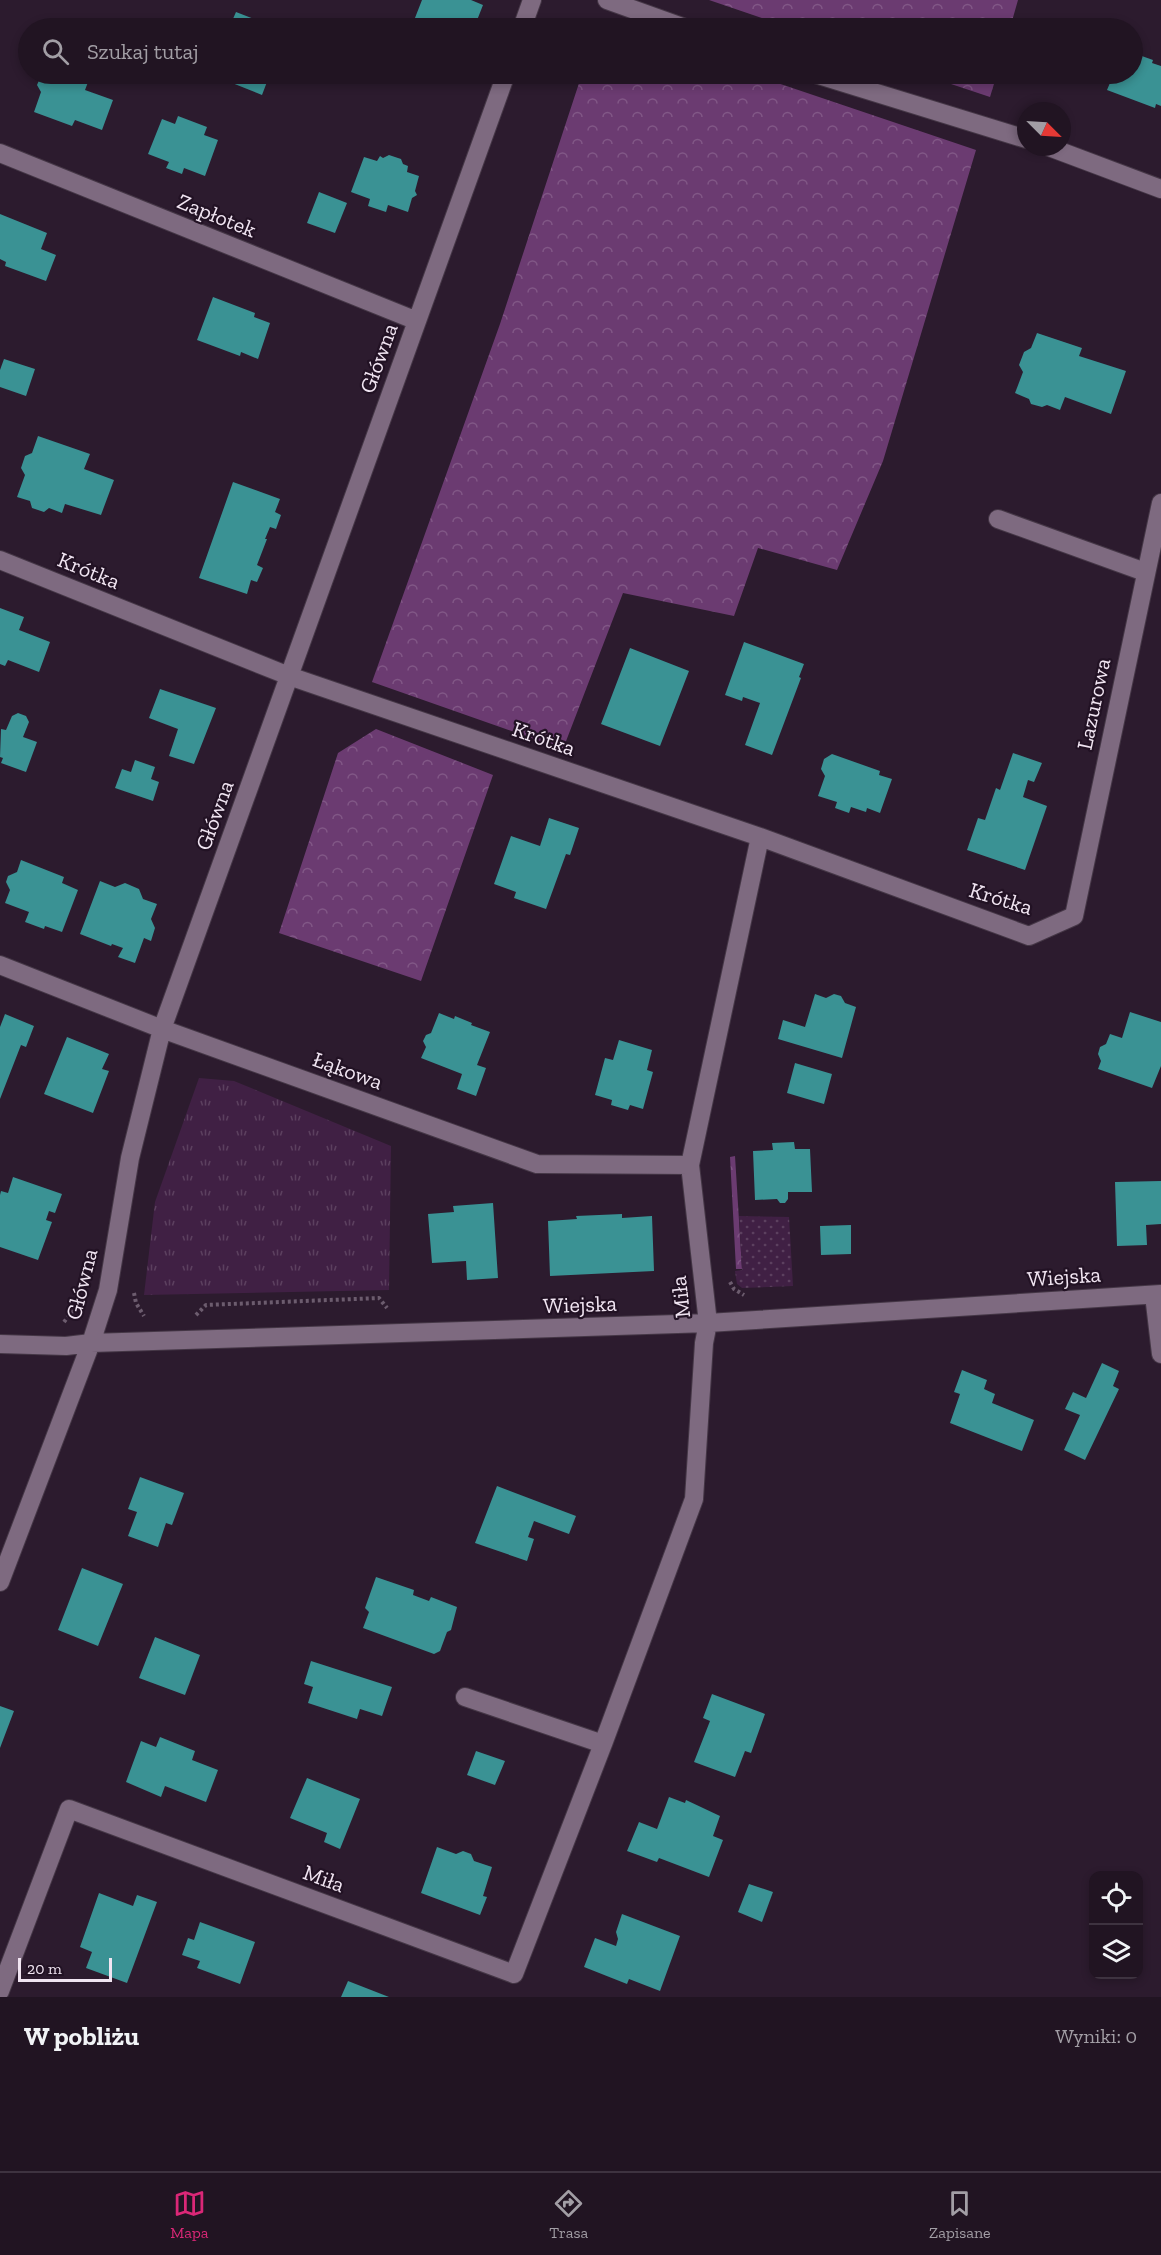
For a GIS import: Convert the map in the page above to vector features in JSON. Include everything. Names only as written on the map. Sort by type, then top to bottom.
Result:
[{"type":"street","points":[[526,18],[532,0]]},
{"type":"street","points":[[607,0],[657,18]]},
{"type":"street","name":"Główna","points":[[0,1582],[91,1342],[108,1290],[130,1158],[162,1029],[502,84]]},
{"type":"street","points":[[847,84],[1017,136]]},
{"type":"street","name":"Zapłotek","points":[[0,153],[417,321]]},
{"type":"street","points":[[1071,155],[1161,189]]},
{"type":"street","name":"Lazurowa","points":[[1074,916],[1161,503]]},
{"type":"street","points":[[998,519],[1145,572]]},
{"type":"street","name":"Krótka","points":[[0,560],[289,676],[760,837],[1029,936],[1074,916]]},
{"type":"street","name":"Miła","points":[[0,1991],[69,1809],[514,1974],[694,1499],[704,1343],[708,1323],[690,1166],[760,837]]},
{"type":"street","name":"Łąkowa","points":[[0,965],[162,1029],[537,1164],[690,1166]]},
{"type":"street","points":[[1157,1294],[1161,1353]]},
{"type":"street","name":"Wiejska","points":[[0,1344],[66,1346],[91,1342],[708,1323],[1157,1294]]},
{"type":"street","points":[[465,1697],[603,1743]]},
{"type":"path","points":[[703,1282],[730,1282],[734,1289],[742,1295],[752,1296]]},
{"type":"path","points":[[63,1322],[73,1311],[87,1287],[134,1292],[136,1303],[145,1317],[152,1320]]},
{"type":"path","points":[[191,1320],[206,1305],[379,1298],[391,1313]]},
{"type":"green space","points":[[709,0],[1018,0],[1013,18],[762,18]]},
{"type":"green space","points":[[579,84],[781,84],[976,150],[883,461],[837,570],[758,548],[734,616],[623,593],[563,749],[372,682],[500,324]]},
{"type":"green space","points":[[951,84],[994,84],[990,97]]},
{"type":"green space","points":[[376,729],[493,775],[421,981],[279,933],[338,753]]},
{"type":"green space","points":[[199,1078],[234,1081],[391,1146],[389,1290],[144,1295],[155,1202]]},
{"type":"green space","points":[[735,1156],[742,1269],[736,1269],[730,1157]]},
{"type":"green space","points":[[739,1216],[789,1217],[793,1286],[742,1288],[737,1284],[735,1271],[742,1270]]},
{"type":"building","points":[[422,0],[471,0],[483,5],[478,18],[415,18]]},
{"type":"building","points":[[236,12],[251,18],[233,18]]},
{"type":"building","points":[[1143,56],[1161,66],[1161,106],[1156,104],[1155,108],[1107,90],[1110,84],[1143,84]]},
{"type":"building","points":[[87,84],[85,90],[113,100],[102,130],[75,120],[72,126],[34,112],[41,92],[37,85]]},
{"type":"building","points":[[234,84],[266,84],[262,95]]},
{"type":"building","points":[[178,116],[207,127],[204,135],[218,140],[205,176],[184,168],[182,174],[166,168],[169,162],[148,154],[162,119],[175,124]]},
{"type":"building","points":[[389,155],[401,159],[403,164],[408,166],[407,172],[419,176],[415,191],[417,195],[412,198],[408,212],[388,205],[386,212],[368,206],[370,199],[351,192],[364,157],[377,161],[380,156],[383,158]]},
{"type":"building","points":[[319,192],[347,203],[335,233],[307,223]]},
{"type":"building","points":[[0,214],[47,233],[41,249],[56,255],[46,281],[5,266],[6,262],[0,259]]},
{"type":"building","points":[[213,297],[255,313],[254,317],[270,323],[258,359],[241,352],[240,356],[197,340]]},
{"type":"building","points":[[1037,333],[1082,348],[1079,356],[1126,371],[1111,414],[1065,397],[1060,410],[1047,405],[1042,407],[1031,404],[1029,399],[1015,393],[1023,372],[1019,365],[1024,352],[1031,348]]},
{"type":"building","points":[[4,359],[35,369],[26,396],[0,387],[0,370]]},
{"type":"building","points":[[38,436],[90,454],[84,469],[114,480],[101,515],[65,504],[62,513],[49,508],[44,512],[32,508],[30,501],[17,497],[25,475],[21,468],[25,456],[32,453]]},
{"type":"building","points":[[233,482],[280,499],[275,512],[281,515],[276,529],[270,527],[257,565],[263,568],[257,582],[251,580],[247,594],[199,578]]},
{"type":"building","points":[[0,608],[24,617],[19,630],[50,642],[39,672],[8,660],[5,666],[0,664]]},
{"type":"building","points":[[744,642],[804,664],[799,677],[801,678],[772,755],[745,745],[760,703],[743,697],[742,701],[725,695]]},
{"type":"building","points":[[630,648],[689,671],[660,746],[601,724]]},
{"type":"building","points":[[160,689],[216,708],[194,764],[169,756],[178,729],[149,718]]},
{"type":"building","points":[[18,713],[26,716],[29,722],[23,737],[37,742],[26,772],[1,763],[3,758],[0,757],[1,729],[6,730],[12,716]]},
{"type":"building","points":[[1013,753],[1042,763],[1034,782],[1028,780],[1023,797],[1047,806],[1025,870],[967,850],[978,818],[985,820],[996,788],[1000,790]]},
{"type":"building","points":[[832,754],[880,771],[879,775],[892,779],[880,813],[867,808],[866,812],[851,807],[849,813],[835,808],[837,802],[818,796],[825,776],[821,769],[824,759]]},
{"type":"building","points":[[135,760],[155,767],[151,779],[159,782],[153,801],[115,788],[122,769],[131,772]]},
{"type":"building","points":[[549,818],[579,828],[570,855],[566,854],[546,909],[514,898],[516,892],[494,884],[511,836],[540,846]]},
{"type":"building","points":[[21,860],[64,877],[62,883],[78,890],[62,932],[45,926],[44,929],[25,922],[29,912],[5,903],[10,890],[6,882],[8,876],[17,872]]},
{"type":"building","points":[[100,881],[115,887],[125,883],[139,889],[143,899],[157,904],[151,919],[155,928],[151,941],[144,938],[135,963],[118,957],[123,948],[112,944],[111,946],[80,934]]},
{"type":"building","points":[[815,994],[826,998],[834,994],[841,996],[845,1003],[856,1007],[842,1058],[778,1039],[783,1020],[805,1027]]},
{"type":"building","points":[[1130,1012],[1161,1022],[1161,1066],[1152,1088],[1098,1069],[1101,1061],[1098,1054],[1100,1047],[1106,1044],[1110,1034],[1122,1038]]},
{"type":"building","points":[[439,1013],[454,1019],[455,1016],[490,1032],[477,1065],[486,1068],[476,1096],[457,1089],[462,1074],[421,1058],[426,1047],[423,1041],[426,1035],[431,1033]]},
{"type":"building","points":[[5,1014],[34,1026],[26,1047],[21,1045],[0,1099],[0,1027]]},
{"type":"building","points":[[67,1037],[109,1054],[102,1069],[109,1071],[93,1113],[44,1094]]},
{"type":"building","points":[[619,1040],[652,1050],[647,1070],[653,1072],[643,1109],[630,1105],[628,1110],[611,1105],[612,1100],[595,1095],[605,1058],[613,1060]]},
{"type":"building","points":[[795,1063],[832,1074],[824,1104],[787,1093]]},
{"type":"building","points":[[794,1142],[795,1149],[810,1149],[812,1192],[788,1192],[788,1199],[785,1203],[780,1203],[777,1199],[755,1200],[753,1151],[773,1150],[772,1143]]},
{"type":"building","points":[[13,1177],[62,1194],[55,1213],[49,1211],[46,1220],[52,1222],[38,1260],[0,1247],[0,1195],[1,1191],[8,1193]]},
{"type":"building","points":[[1161,1181],[1161,1224],[1146,1225],[1147,1245],[1117,1246],[1115,1182]]},
{"type":"building","points":[[493,1203],[498,1278],[467,1280],[466,1261],[432,1263],[428,1214],[454,1212],[453,1206]]},
{"type":"building","points":[[622,1214],[622,1218],[652,1216],[654,1271],[550,1276],[548,1221],[577,1219],[576,1216]]},
{"type":"building","points":[[851,1225],[851,1254],[821,1255],[820,1226]]},
{"type":"building","points":[[1102,1363],[1119,1371],[1113,1386],[1119,1389],[1085,1460],[1064,1450],[1080,1415],[1065,1409],[1073,1392],[1086,1398]]},
{"type":"building","points":[[962,1370],[987,1380],[984,1389],[995,1394],[992,1403],[1034,1420],[1022,1451],[950,1423],[960,1394],[954,1392]]},
{"type":"building","points":[[140,1477],[184,1493],[172,1525],[166,1523],[158,1547],[128,1536],[137,1512],[128,1509]]},
{"type":"building","points":[[497,1486],[576,1516],[569,1534],[534,1521],[528,1537],[534,1539],[527,1561],[475,1543]]},
{"type":"building","points":[[82,1568],[123,1584],[98,1646],[58,1630]]},
{"type":"building","points":[[376,1577],[414,1590],[413,1595],[429,1601],[431,1597],[457,1607],[451,1630],[447,1632],[440,1651],[434,1654],[363,1628],[369,1612],[365,1608]]},
{"type":"building","points":[[155,1637],[200,1655],[185,1695],[139,1678]]},
{"type":"building","points":[[311,1661],[392,1687],[382,1716],[360,1709],[357,1719],[308,1703],[313,1687],[304,1684]]},
{"type":"building","points":[[712,1694],[765,1714],[751,1753],[745,1751],[735,1777],[694,1762],[710,1721],[703,1718]]},
{"type":"building","points":[[0,1706],[14,1711],[0,1748]]},
{"type":"building","points":[[160,1737],[195,1751],[192,1760],[218,1770],[206,1802],[165,1786],[161,1797],[126,1782],[141,1741],[156,1747]]},
{"type":"building","points":[[476,1751],[505,1761],[495,1785],[467,1775]]},
{"type":"building","points":[[307,1778],[360,1799],[340,1849],[324,1842],[327,1833],[290,1818]]},
{"type":"building","points":[[669,1797],[685,1803],[686,1800],[720,1816],[713,1836],[723,1840],[709,1877],[659,1858],[657,1862],[627,1851],[639,1822],[657,1829]]},
{"type":"building","points":[[437,1847],[456,1854],[463,1851],[471,1854],[474,1861],[492,1867],[483,1896],[487,1897],[480,1915],[421,1893]]},
{"type":"building","points":[[749,1884],[773,1892],[762,1922],[738,1912]]},
{"type":"building","points":[[99,1893],[133,1906],[137,1895],[157,1902],[127,1983],[86,1968],[92,1952],[80,1947]]},
{"type":"building","points":[[622,1914],[680,1936],[660,1991],[629,1979],[627,1984],[584,1967],[595,1938],[616,1946],[618,1939],[616,1932]]},
{"type":"building","points":[[200,1922],[255,1942],[240,1984],[197,1968],[200,1961],[182,1955],[188,1938],[194,1940]]},
{"type":"building","points":[[348,1981],[389,1997],[341,1997]]}]
